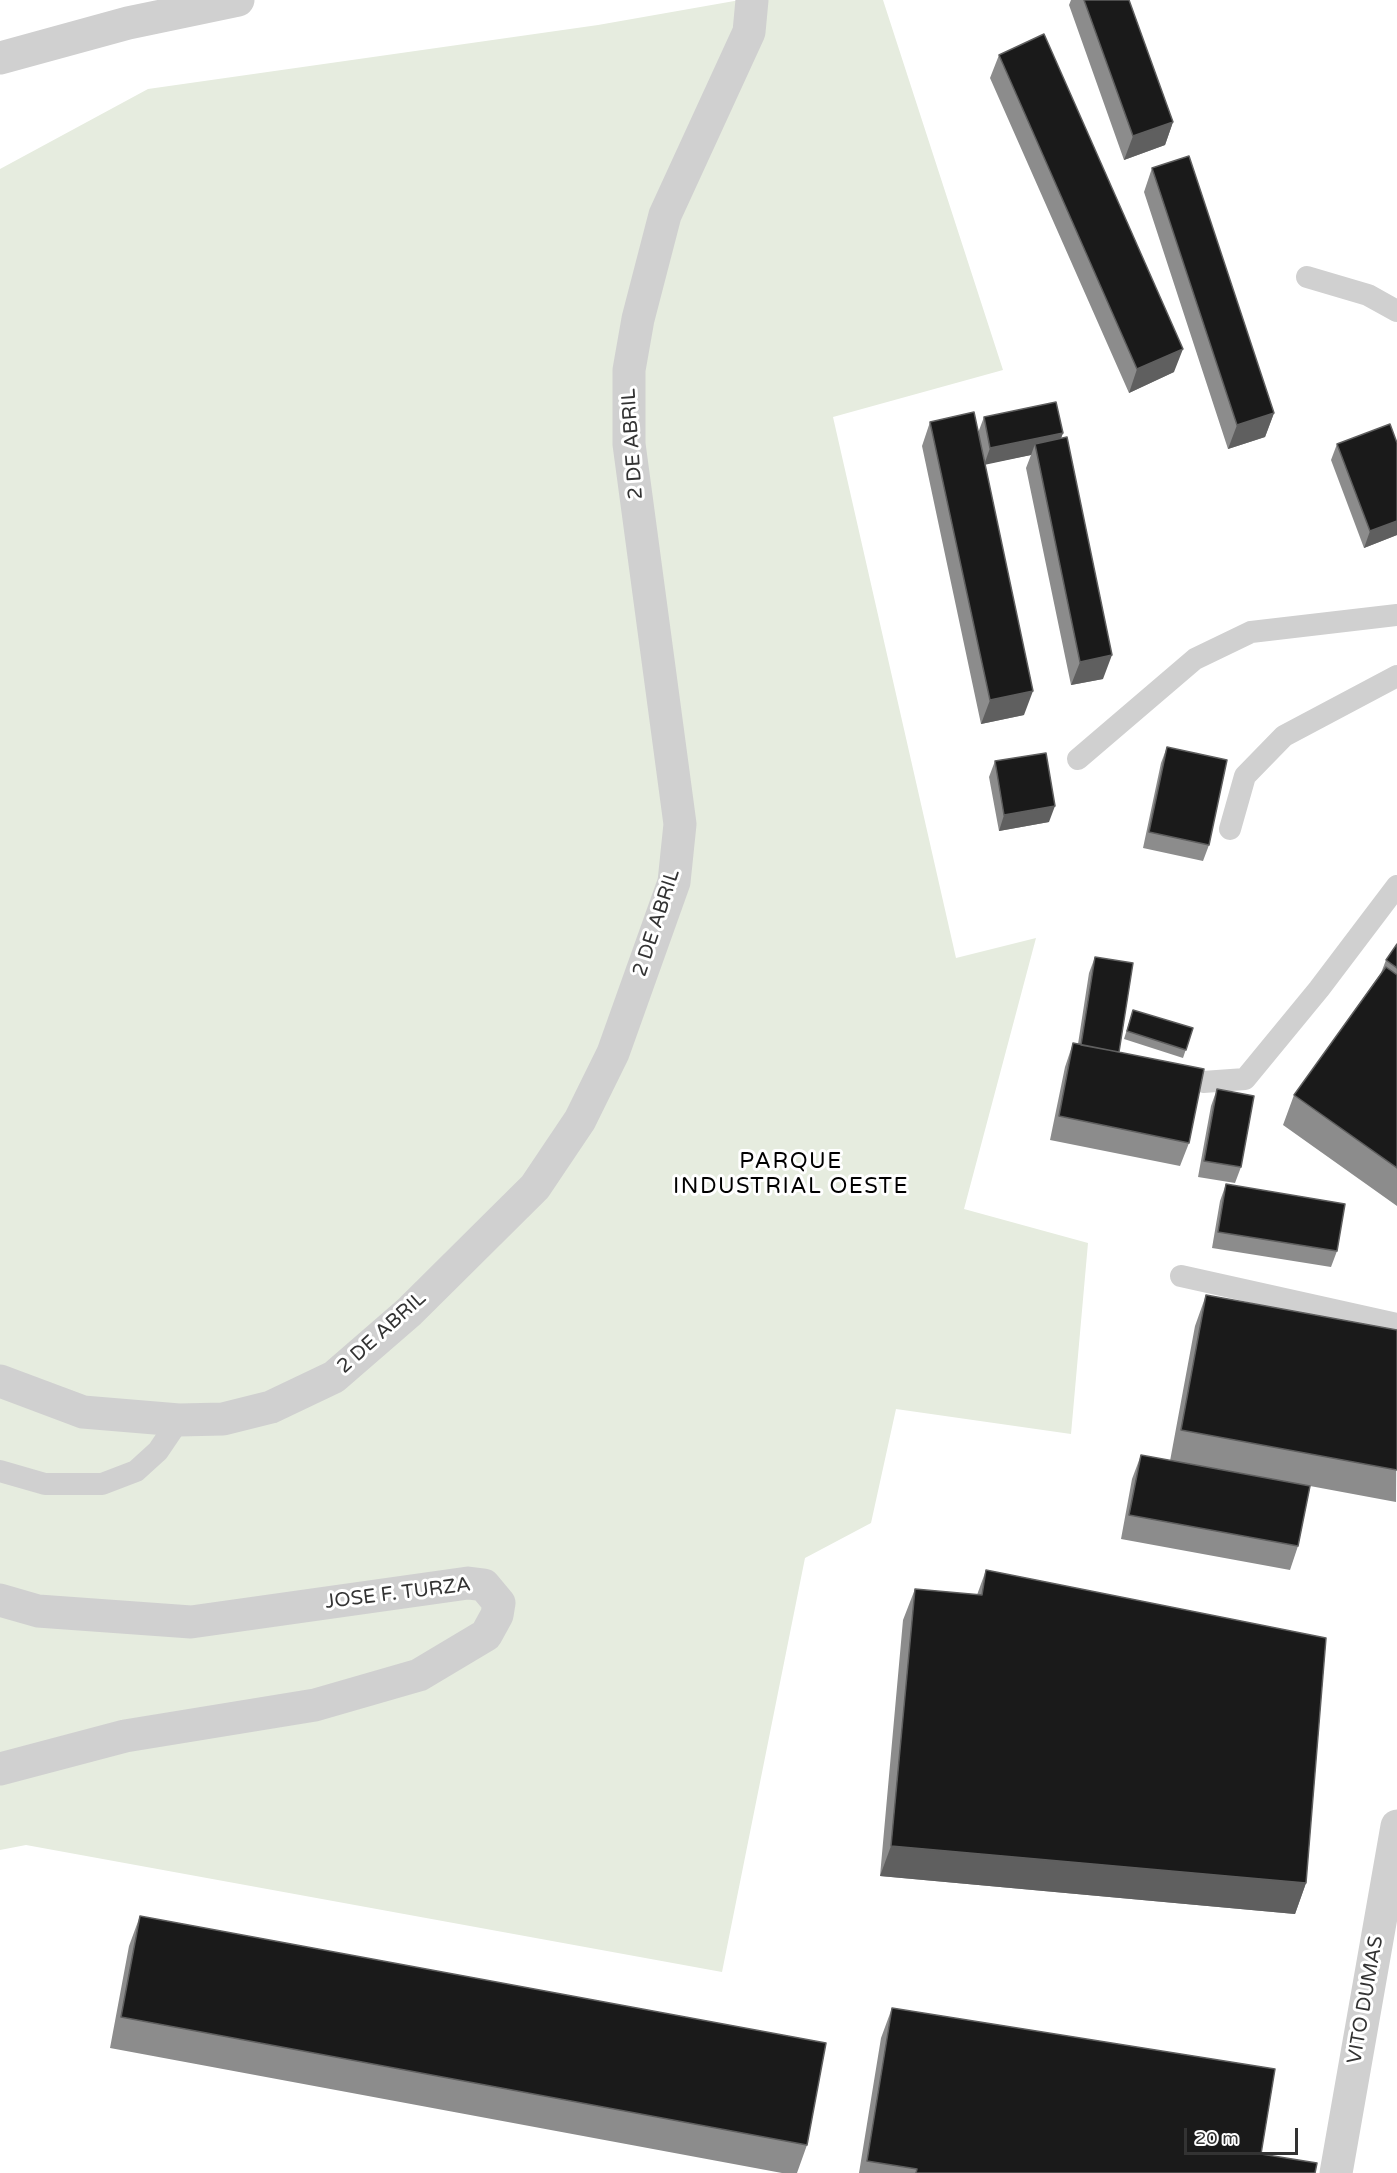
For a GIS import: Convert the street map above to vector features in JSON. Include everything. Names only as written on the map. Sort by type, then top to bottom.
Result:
[{"type":"street","points":[[0,58],[128,23],[237,0]]},
{"type":"street","name":"2 DE ABRIL","points":[[0,1381],[83,1412],[179,1420],[223,1419],[271,1407],[334,1377],[409,1312],[535,1186],[580,1120],[613,1053],[674,882],[680,824],[629,444],[628,370],[638,319],[665,215],[749,32],[752,0]]},
{"type":"street","name":"JOSE F. TURZA","points":[[0,1600],[38,1611],[191,1622],[468,1583],[484,1584],[499,1603],[497,1615],[486,1635],[419,1675],[315,1705],[125,1736],[0,1769]]},
{"type":"street","name":"VITO DUMAS","points":[[1336,2173],[1397,1826]]},
{"type":"lane","points":[[1307,277],[1368,295],[1397,310]]},
{"type":"lane","points":[[1078,759],[1195,659],[1251,632],[1397,615]]},
{"type":"lane","points":[[1230,829],[1245,777],[1284,736],[1397,676]]},
{"type":"lane","points":[[1203,1082],[1245,1079],[1319,989],[1397,886]]},
{"type":"lane","points":[[1181,1276],[1397,1324]]},
{"type":"lane","points":[[0,1471],[45,1484],[102,1484],[136,1471],[158,1451],[179,1420]]},
{"type":"shaded area","points":[[740,0],[883,0],[1003,370],[833,417],[956,958],[1036,938],[964,1209],[1088,1243],[1071,1434],[896,1409],[871,1523],[805,1558],[722,1972],[26,1845],[0,1850],[0,169],[148,89],[598,25]]},
{"type":"building","points":[[1084,0],[1129,0],[1173,122],[1133,136]]},
{"type":"building","points":[[1044,34],[1183,349],[1137,369],[999,55]]},
{"type":"building","points":[[1189,156],[1274,413],[1237,425],[1152,168]]},
{"type":"building","points":[[1056,402],[1063,433],[990,448],[984,417]]},
{"type":"building","points":[[974,412],[1033,691],[990,700],[930,422]]},
{"type":"building","points":[[1390,424],[1397,443],[1397,521],[1370,531],[1337,444]]},
{"type":"building","points":[[1067,437],[1112,655],[1080,662],[1035,444]]},
{"type":"building","points":[[1167,747],[1227,760],[1209,845],[1149,832]]},
{"type":"building","points":[[1046,753],[1055,806],[1004,815],[995,761]]},
{"type":"building","points":[[1397,944],[1397,968],[1386,960]]},
{"type":"building","points":[[1095,957],[1133,963],[1119,1052],[1081,1045]]},
{"type":"building","points":[[1386,967],[1397,975],[1397,1168],[1294,1095]]},
{"type":"building","points":[[1133,1010],[1193,1028],[1186,1050],[1127,1031]]},
{"type":"building","points":[[1073,1043],[1204,1069],[1189,1143],[1059,1116]]},
{"type":"building","points":[[1217,1089],[1254,1096],[1241,1167],[1204,1161]]},
{"type":"building","points":[[1226,1184],[1345,1204],[1337,1251],[1218,1232]]},
{"type":"building","points":[[1206,1295],[1397,1330],[1397,1470],[1181,1430]]},
{"type":"building","points":[[1141,1455],[1310,1486],[1298,1546],[1129,1515]]},
{"type":"building","points":[[986,1570],[1326,1638],[1306,1883],[891,1846],[915,1589],[982,1595]]},
{"type":"building","points":[[140,1916],[826,2043],[807,2145],[121,2017]]},
{"type":"building","points":[[892,2008],[1275,2069],[1261,2154],[1317,2163],[1315,2173],[916,2173],[917,2169],[867,2161]]},
{"type":"district","name":"PARQUE INDUSTRIAL OESTE","points":[[791,1174]]}]
